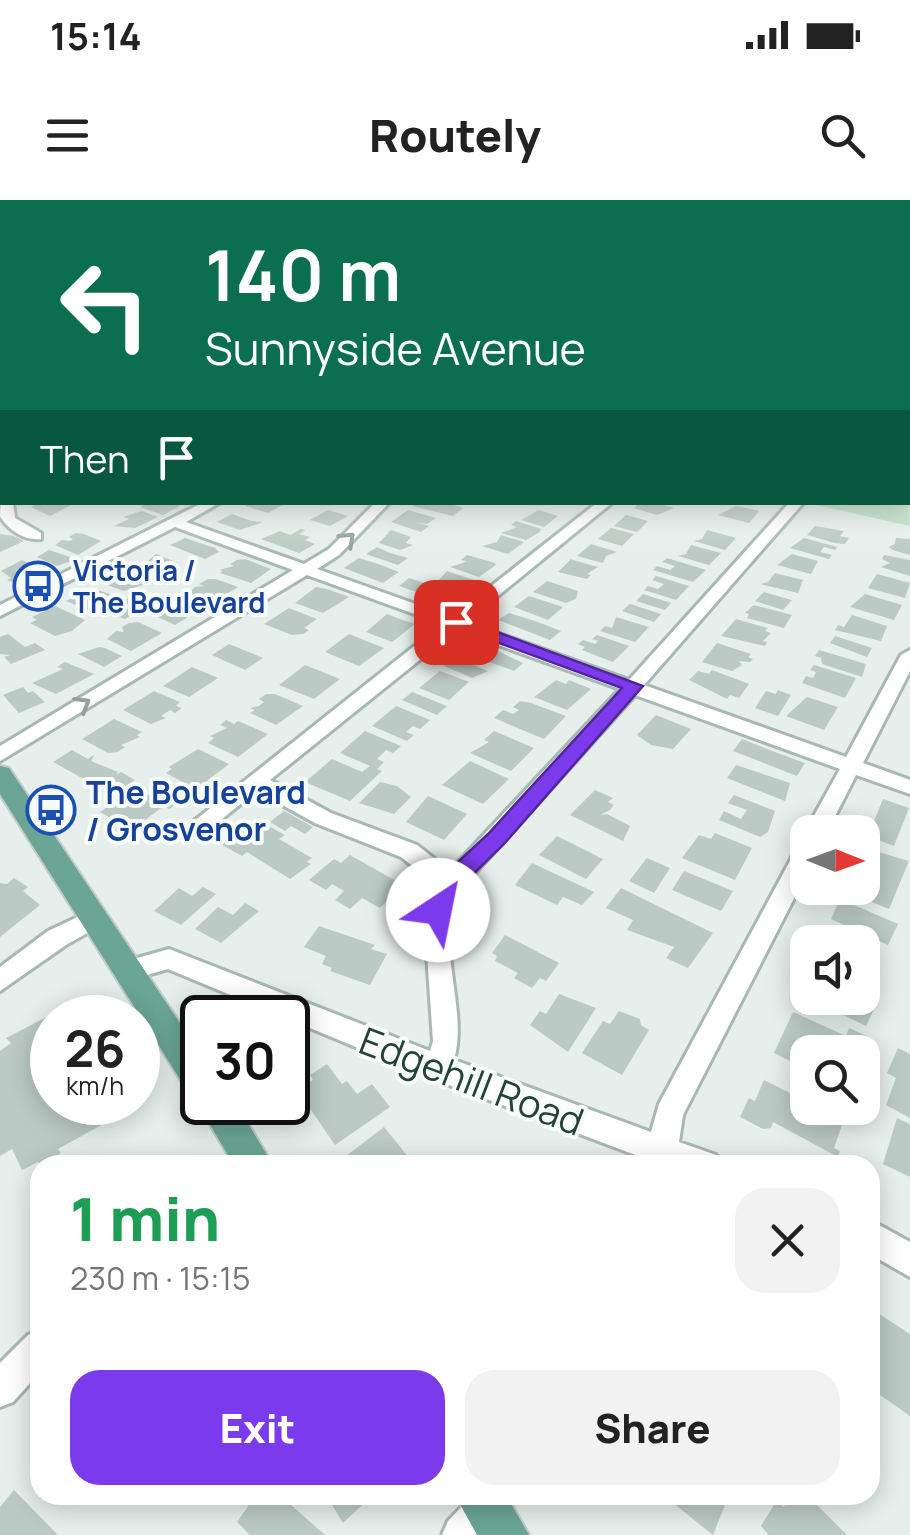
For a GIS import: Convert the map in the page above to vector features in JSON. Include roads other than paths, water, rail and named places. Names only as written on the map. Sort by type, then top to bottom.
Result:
[{"type":"main road","points":[[0,774],[180,1050]]},
{"type":"main road","points":[[230,1125],[249,1155]]},
{"type":"street","points":[[6,505],[5,515],[11,524],[36,536]]},
{"type":"street","points":[[0,611],[209,505]]},
{"type":"street","points":[[0,755],[343,546],[381,505]]},
{"type":"street","points":[[195,829],[603,505]]},
{"type":"street","points":[[438,1068],[446,1041],[437,925],[438,910],[450,884],[496,840],[795,505]]},
{"type":"street","points":[[176,523],[910,787]]},
{"type":"street","points":[[825,815],[910,655]]},
{"type":"street","points":[[255,781],[323,818],[409,851],[450,884]]},
{"type":"street","points":[[663,1150],[669,1113],[790,882]]},
{"type":"street","points":[[0,981],[57,938],[95,918]]},
{"type":"street","name":"Edgehill Road","points":[[129,970],[169,959],[438,1068],[677,1155]]},
{"type":"street","points":[[880,1242],[910,1261]]},
{"type":"street","points":[[0,1389],[30,1358]]},
{"type":"place","name":"Victoria / The Boulevard","points":[[38,586]]},
{"type":"place","name":"The Boulevard / Grosvenor","points":[[51,810]]}]
